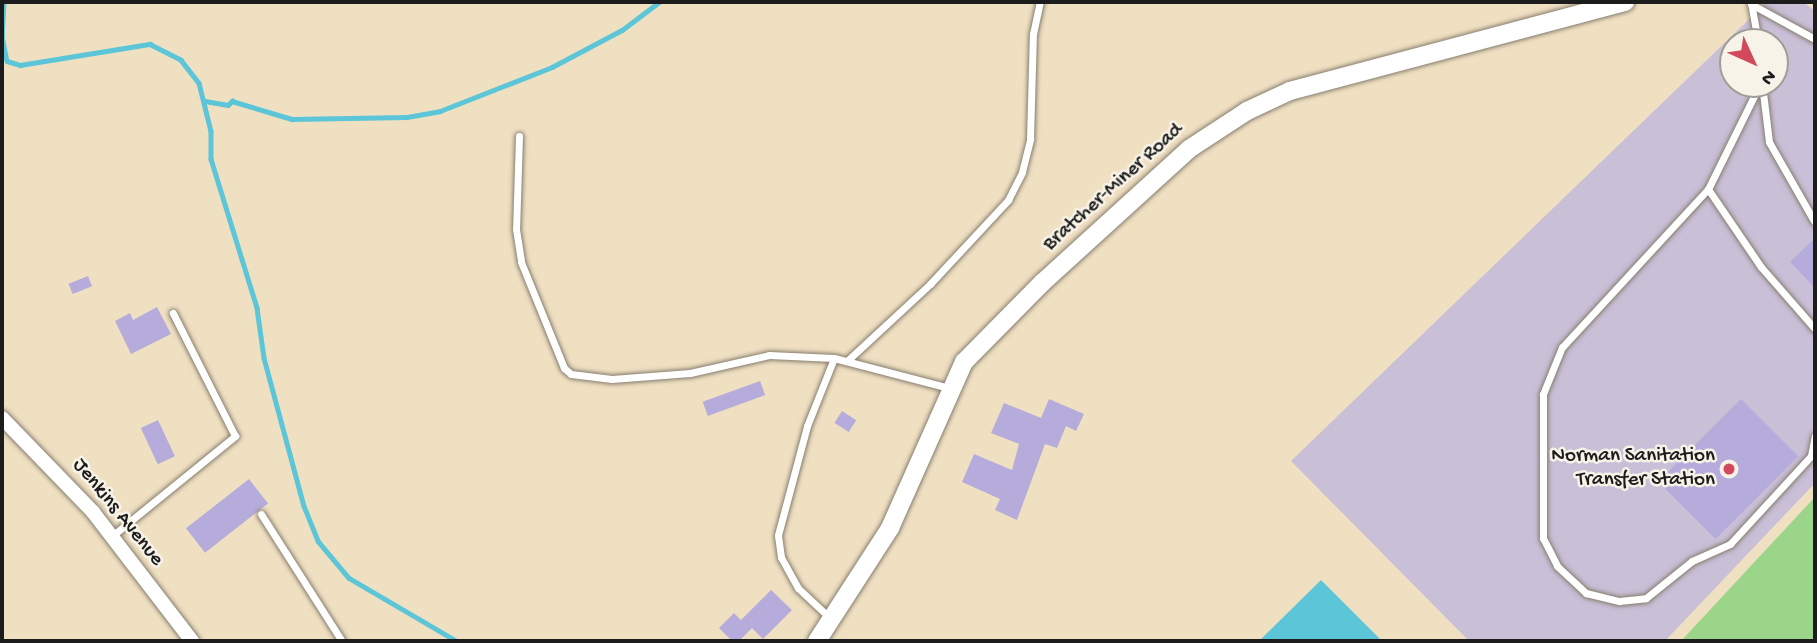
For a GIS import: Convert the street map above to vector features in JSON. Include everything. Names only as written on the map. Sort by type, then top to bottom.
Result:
[{"type":"street","name":"Bratcher-Miner Road","points":[[817,641],[890,528],[949,388],[964,362],[1043,282],[1189,149],[1247,111],[1346,74],[1625,2]]},
{"type":"street","name":"Jenkins Avenue","points":[[2,418],[45,458],[112,537],[192,641]]},
{"type":"lane","points":[[848,360],[930,284],[1008,201],[1022,173],[1030,139],[1033,34],[1040,2]]},
{"type":"lane","points":[[1751,3],[1815,39]]},
{"type":"lane","points":[[1751,3],[1755,28]]},
{"type":"lane","points":[[1754,98],[1708,189],[1562,347],[1543,394],[1543,538],[1557,566],[1586,593],[1619,600],[1646,598],[1692,561],[1730,544],[1811,456],[1815,436]]},
{"type":"lane","points":[[1763,98],[1769,142],[1814,221]]},
{"type":"lane","points":[[519,136],[516,229],[521,262],[564,368],[571,374],[612,379],[690,373],[769,355],[848,360],[949,388]]},
{"type":"lane","points":[[1708,189],[1761,267],[1815,329]]},
{"type":"lane","points":[[112,537],[235,436],[173,313]]},
{"type":"lane","points":[[832,620],[798,588],[781,557],[778,535],[807,426],[834,358]]},
{"type":"lane","points":[[261,514],[342,641]]},
{"type":"shaded area","points":[[1767,2],[1803,2],[1815,11],[1815,483],[1665,641],[1469,641],[1291,461],[1719,48],[1719,98],[1789,98],[1789,28],[1740,28]]},
{"type":"green space","points":[[1815,497],[1815,641],[1681,641]]},
{"type":"water","points":[[1321,580],[1382,641],[1259,641]]},
{"type":"building","points":[[1815,238],[1815,288],[1790,262]]},
{"type":"building","points":[[88,276],[92,286],[73,294],[69,284]]},
{"type":"building","points":[[157,307],[171,334],[131,354],[115,321],[130,313],[133,320]]},
{"type":"building","points":[[760,381],[765,395],[708,416],[703,402]]},
{"type":"building","points":[[1049,399],[1084,414],[1076,431],[1066,426],[1057,448],[1045,444],[1017,520],[995,510],[1000,499],[962,482],[974,454],[1012,470],[1019,444],[991,433],[1004,403],[1041,418]]},
{"type":"building","name":"Norman Sanitation Transfer Station","points":[[1741,399],[1798,456],[1716,539],[1658,482]]},
{"type":"building","points":[[842,411],[856,420],[849,432],[834,423]]},
{"type":"building","points":[[158,420],[175,456],[158,464],[141,428]]},
{"type":"building","points":[[249,479],[268,503],[205,553],[186,528]]},
{"type":"building","points":[[771,590],[792,610],[763,639],[752,628],[739,641],[732,641],[719,628],[734,613],[741,620]]},
{"type":"waterway","points":[[4,2],[2,36],[7,61],[20,65],[150,44],[181,60],[199,83],[211,131],[211,159],[257,308],[264,358],[304,506],[318,541],[349,578],[457,641]]},
{"type":"waterway","points":[[205,101],[228,105],[232,101],[292,119],[407,117],[440,111],[552,67],[622,30],[659,2]]},
{"type":"place","name":"Norman Sanitation Transfer Station","points":[[1729,469]]}]
